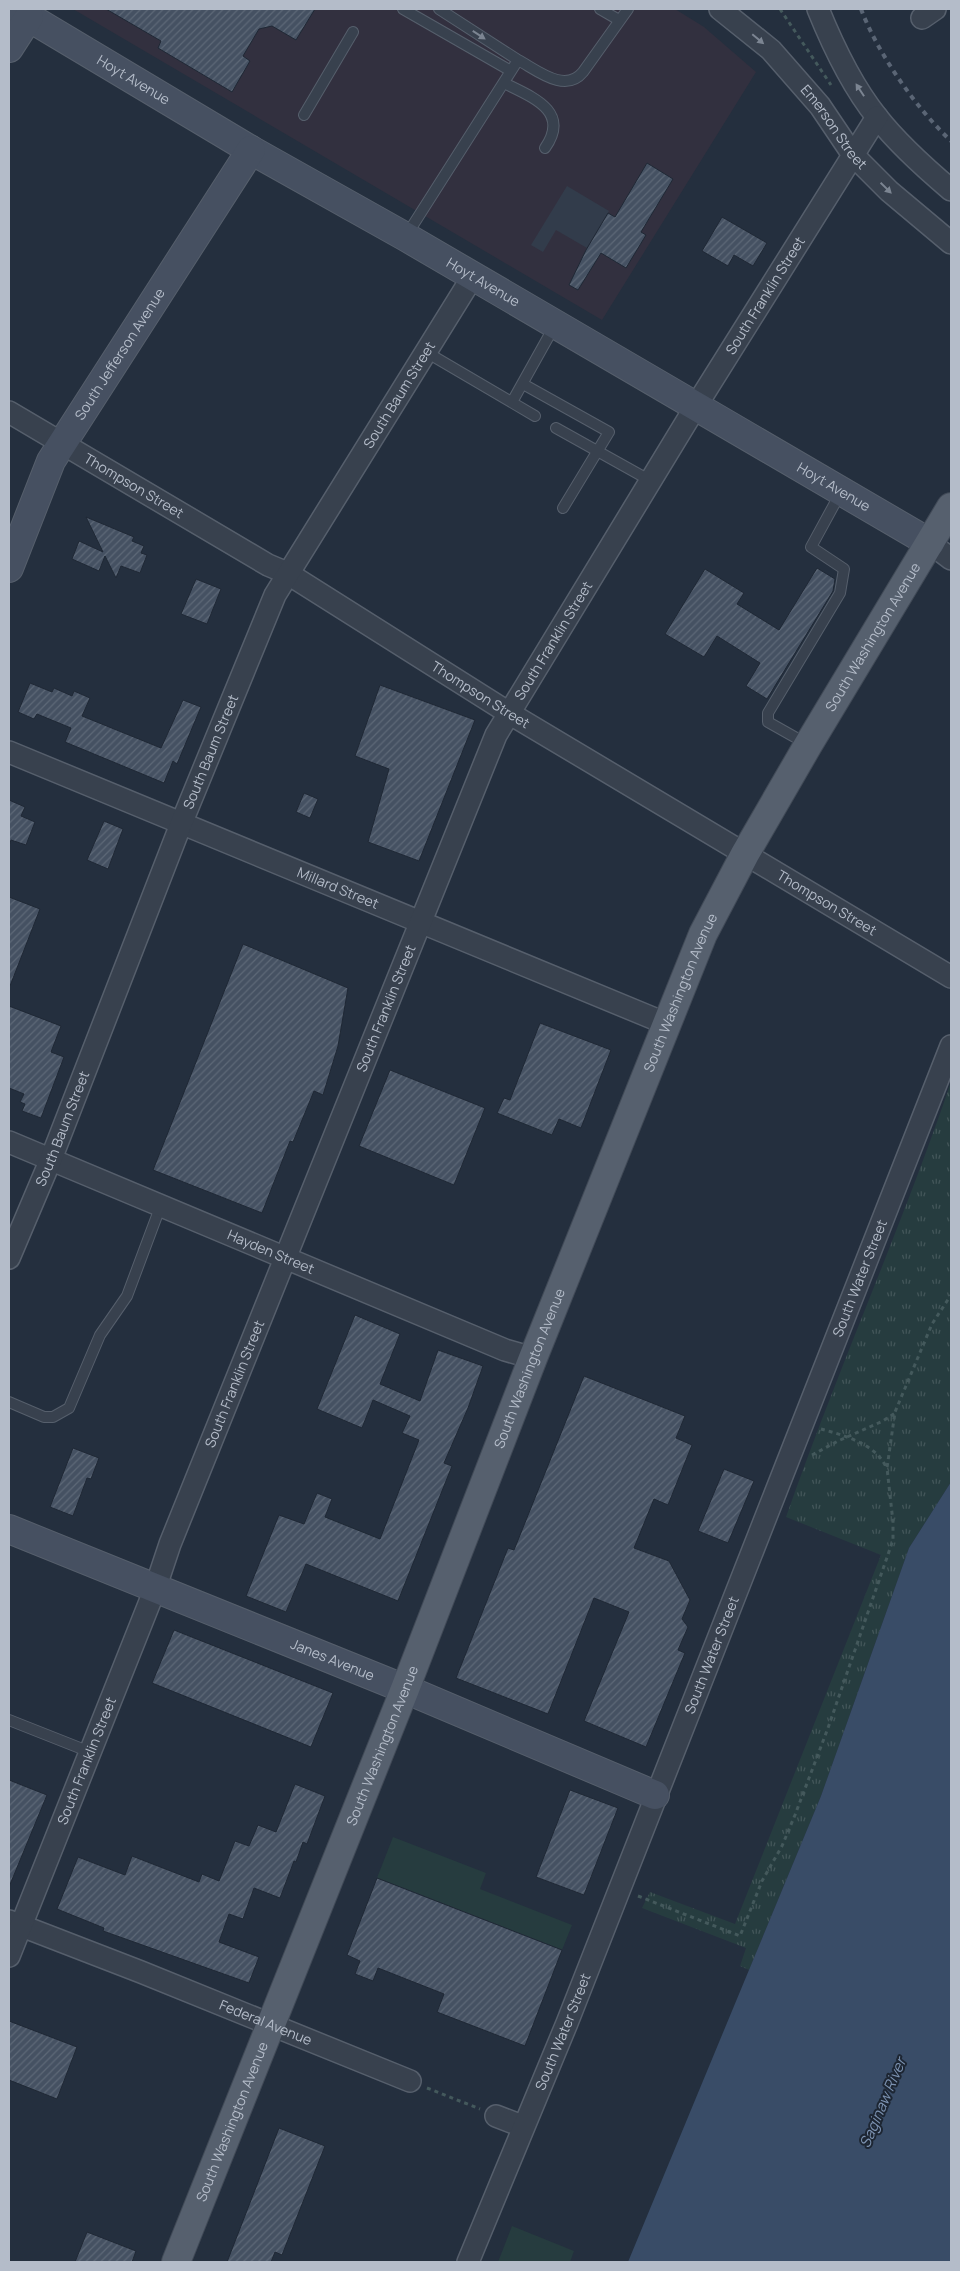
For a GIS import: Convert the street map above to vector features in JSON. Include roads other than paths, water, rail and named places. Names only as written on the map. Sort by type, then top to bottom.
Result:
[{"type":"main road","name":"South Washington Avenue","points":[[176,2262],[404,1689],[533,1358],[703,934],[745,854],[808,745],[951,508]]},
{"type":"street","name":"Emerson Street","points":[[720,9],[772,50],[820,106],[853,155],[889,191],[951,243]]},
{"type":"street","points":[[818,9],[850,76],[877,117],[920,164],[951,190]]},
{"type":"street","points":[[9,48],[26,11]]},
{"type":"street","name":"Hoyt Avenue","points":[[26,11],[251,150],[406,237],[696,406],[930,543],[951,559]]},
{"type":"street","name":"South Franklin Street","points":[[9,1956],[14,1923],[90,1752],[155,1589],[170,1544],[496,735],[696,406],[877,117]]},
{"type":"street","name":"South Jefferson Avenue","points":[[9,568],[49,465],[61,444],[251,150]]},
{"type":"street","name":"South Baum Street","points":[[9,1258],[51,1159],[181,824],[275,595],[473,276]]},
{"type":"street","name":"Thompson Street","points":[[9,412],[268,565],[287,573],[509,713],[951,977]]},
{"type":"street","name":"Millard Street","points":[[9,752],[667,1024]]},
{"type":"street","name":"South Water Street","points":[[468,2262],[522,2126],[567,2023],[655,1795],[804,1424],[951,1046]]},
{"type":"street","name":"Hayden Street","points":[[9,1142],[505,1350],[533,1358]]},
{"type":"street","name":"Janes Avenue","points":[[9,1529],[404,1689],[655,1795]]},
{"type":"street","name":"Federal Avenue","points":[[14,1923],[410,2081]]},
{"type":"street","points":[[496,2116],[522,2126]]},
{"type":"lane","points":[[403,9],[511,71]]},
{"type":"lane","points":[[439,9],[518,60],[558,81],[577,79],[628,9]]},
{"type":"lane","points":[[600,9],[619,20]]},
{"type":"lane","points":[[304,115],[353,32]]},
{"type":"lane","points":[[406,237],[518,60]]},
{"type":"lane","points":[[504,83],[541,102],[552,113],[554,130],[551,140],[545,148]]},
{"type":"lane","points":[[512,402],[556,325]]},
{"type":"lane","points":[[426,352],[536,416]]},
{"type":"lane","points":[[523,384],[609,432],[562,508]]},
{"type":"lane","points":[[556,428],[651,481]]},
{"type":"lane","points":[[808,745],[768,722],[768,712],[840,593],[844,569],[811,548],[842,492]]},
{"type":"lane","points":[[9,1402],[44,1417],[53,1417],[69,1408],[100,1335],[127,1296],[161,1205]]},
{"type":"lane","points":[[9,1720],[90,1752]]},
{"type":"water","name":"Saginaw River","points":[[951,1482],[951,2262],[628,2262],[821,1796],[909,1548]]},
{"type":"railway","points":[[861,9],[877,44],[899,80],[925,113],[951,141]]}]
